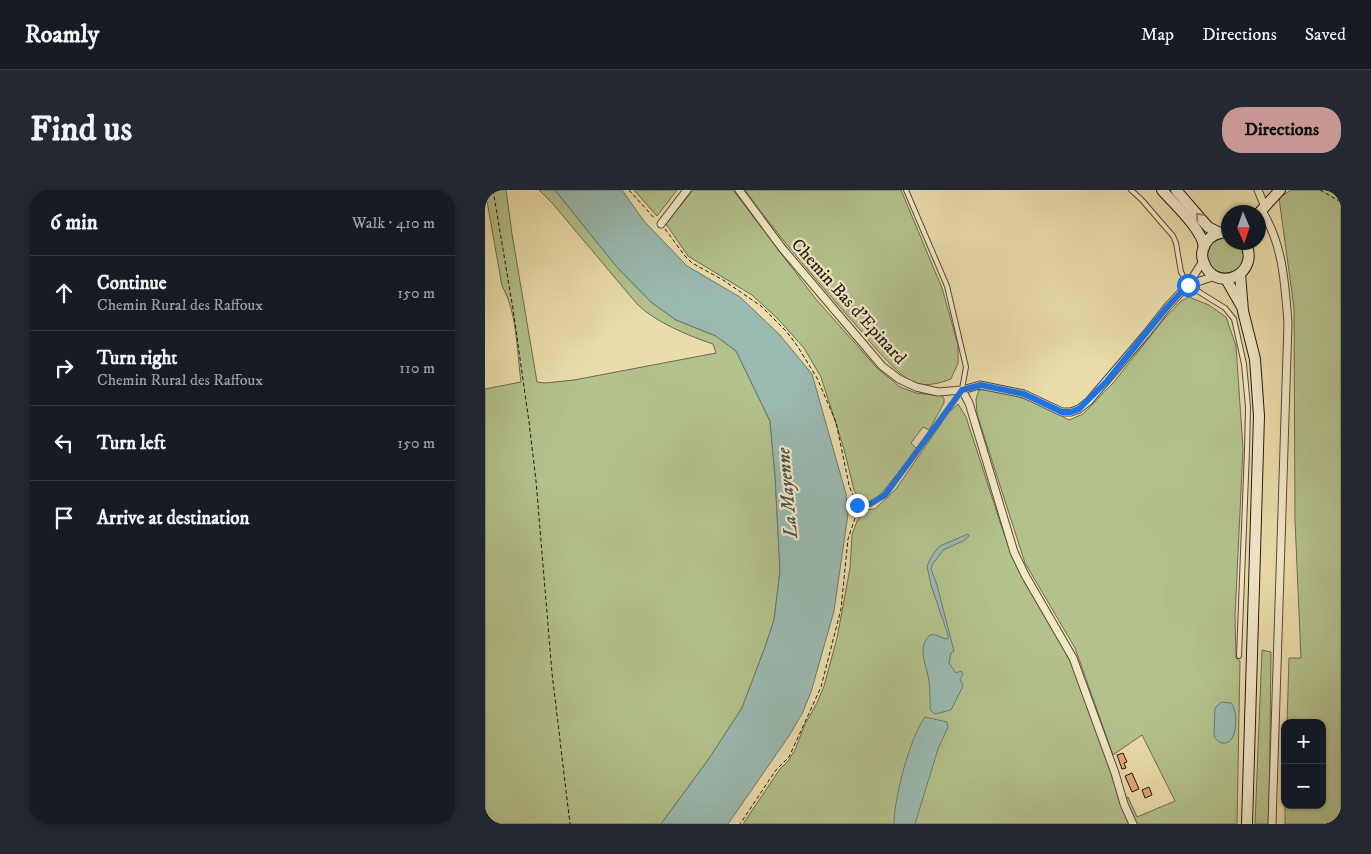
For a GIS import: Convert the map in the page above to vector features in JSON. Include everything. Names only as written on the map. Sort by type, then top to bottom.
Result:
[{"type":"main road","points":[[1162,190],[1203,240],[1203,261],[1208,270],[1215,276],[1226,279],[1240,274],[1248,262],[1247,250]]},
{"type":"main road","points":[[1176,190],[1208,227],[1221,232]]},
{"type":"main road","points":[[1266,207],[1279,190]]},
{"type":"main road","points":[[1204,247],[1210,238],[1221,234]]},
{"type":"main road","points":[[1240,274],[1243,310],[1255,359],[1259,416],[1247,824]]},
{"type":"main road","points":[[1226,279],[1243,310]]},
{"type":"street","points":[[661,224],[687,190]]},
{"type":"street","name":"Chemin Bas d'Epinard","points":[[739,190],[782,248],[882,366],[899,379],[916,387],[938,392],[962,390],[981,385],[1024,394],[1062,412],[1071,412],[1079,409],[1107,381],[1168,306],[1188,285],[1203,261]]},
{"type":"street","points":[[1258,190],[1260,205]]},
{"type":"street","points":[[1266,220],[1272,229],[1279,252],[1285,286],[1288,322],[1272,824]]},
{"type":"street","points":[[1188,285],[1215,276]]},
{"type":"street","points":[[962,390],[969,403],[1014,552],[1025,575],[1073,658],[1115,773],[1124,804],[1133,824]]},
{"type":"lane","points":[[906,190],[947,286],[966,367],[965,384],[962,390]]},
{"type":"lane","points":[[1131,190],[1173,236],[1180,267],[1188,285],[1225,308],[1234,319],[1244,364],[1248,407],[1239,656]]},
{"type":"path","points":[[493,190],[512,301],[531,442],[552,674],[569,824]]},
{"type":"path","points":[[629,190],[650,215],[661,224],[692,263],[730,284],[738,292],[768,312],[798,347],[817,378],[836,422],[849,485],[857,505],[858,512],[848,539],[841,609],[819,693],[789,757],[776,770],[740,824]]},
{"type":"path","points":[[1320,190],[1341,202]]},
{"type":"path","points":[[851,502],[857,505],[870,504],[885,495],[962,390]]},
{"type":"green space","points":[[485,190],[506,190],[537,382],[574,380],[716,353],[713,344],[683,333],[653,317],[637,304],[539,190],[555,190],[616,266],[651,302],[676,320],[716,336],[736,351],[770,421],[780,571],[774,620],[742,708],[708,760],[661,824],[485,824],[485,389],[521,382],[514,320],[502,286]]},
{"type":"green space","points":[[634,190],[677,190],[657,216]]},
{"type":"green space","points":[[693,190],[733,190],[815,298],[877,368],[900,387],[916,393],[942,396],[944,398],[944,403],[929,430],[923,427],[911,443],[917,449],[881,494],[871,502],[864,503],[859,499],[854,490],[844,449],[821,377],[804,348],[778,319],[752,295],[688,256],[666,224]]},
{"type":"green space","points":[[745,190],[901,190],[942,288],[958,345],[958,363],[951,379],[934,384],[918,384],[896,370],[802,262]]},
{"type":"green space","points":[[1291,190],[1341,190],[1341,824],[1285,824],[1285,809],[1326,809],[1326,719],[1287,719],[1289,658],[1301,658],[1295,520],[1294,308],[1279,198]]},
{"type":"green space","points":[[1221,239],[1221,250],[1243,250],[1244,257],[1242,265],[1237,270],[1231,273],[1224,273],[1211,267],[1208,260],[1208,252],[1210,246]]},
{"type":"green space","points":[[1189,297],[1209,305],[1226,317],[1236,346],[1243,449],[1235,616],[1236,658],[1240,661],[1237,824],[743,824],[795,750],[805,724],[824,686],[837,638],[850,568],[852,535],[857,521],[865,510],[875,509],[896,489],[949,412],[958,404],[966,417],[1003,531],[1018,568],[1076,671],[1122,799],[1128,797],[1137,817],[1175,801],[1142,735],[1113,755],[1075,648],[1025,563],[977,414],[976,399],[979,390],[990,390],[1025,399],[1069,420],[1083,414],[1113,383],[1164,319],[1181,301]]},
{"type":"green space","points":[[1262,650],[1271,652],[1269,824],[1255,824]]},
{"type":"water","name":"La Mayenne","points":[[555,190],[622,190],[644,221],[687,266],[740,297],[779,334],[812,374],[846,494],[848,514],[834,611],[811,692],[802,714],[789,736],[728,824],[661,824],[708,760],[742,708],[774,620],[780,571],[770,421],[736,351],[716,336],[676,320],[651,302],[616,266]]},
{"type":"water","points":[[968,534],[969,536],[963,541],[943,550],[931,569],[954,651],[951,653],[949,663],[956,673],[961,671],[963,674],[960,679],[963,686],[951,710],[935,714],[930,710],[929,681],[923,651],[926,640],[930,635],[948,639],[948,635],[931,585],[927,566],[933,554],[940,546]]},
{"type":"water","points":[[1221,702],[1231,703],[1236,720],[1232,739],[1222,743],[1216,740],[1214,735],[1215,708]]},
{"type":"water","points":[[925,717],[947,722],[948,727],[938,749],[915,824],[894,824],[904,768],[914,738]]},
{"type":"building","points":[[1123,753],[1127,762],[1124,763],[1126,768],[1122,769],[1117,755]]},
{"type":"building","points":[[1132,773],[1139,789],[1132,792],[1125,776]]},
{"type":"building","points":[[1149,787],[1152,795],[1145,798],[1142,790]]},
{"type":"route","points":[[857,505],[870,504],[885,495],[892,488],[962,390],[981,385],[1002,388],[1024,394],[1062,412],[1071,412],[1079,409],[1107,381],[1172,300],[1188,285]]}]
